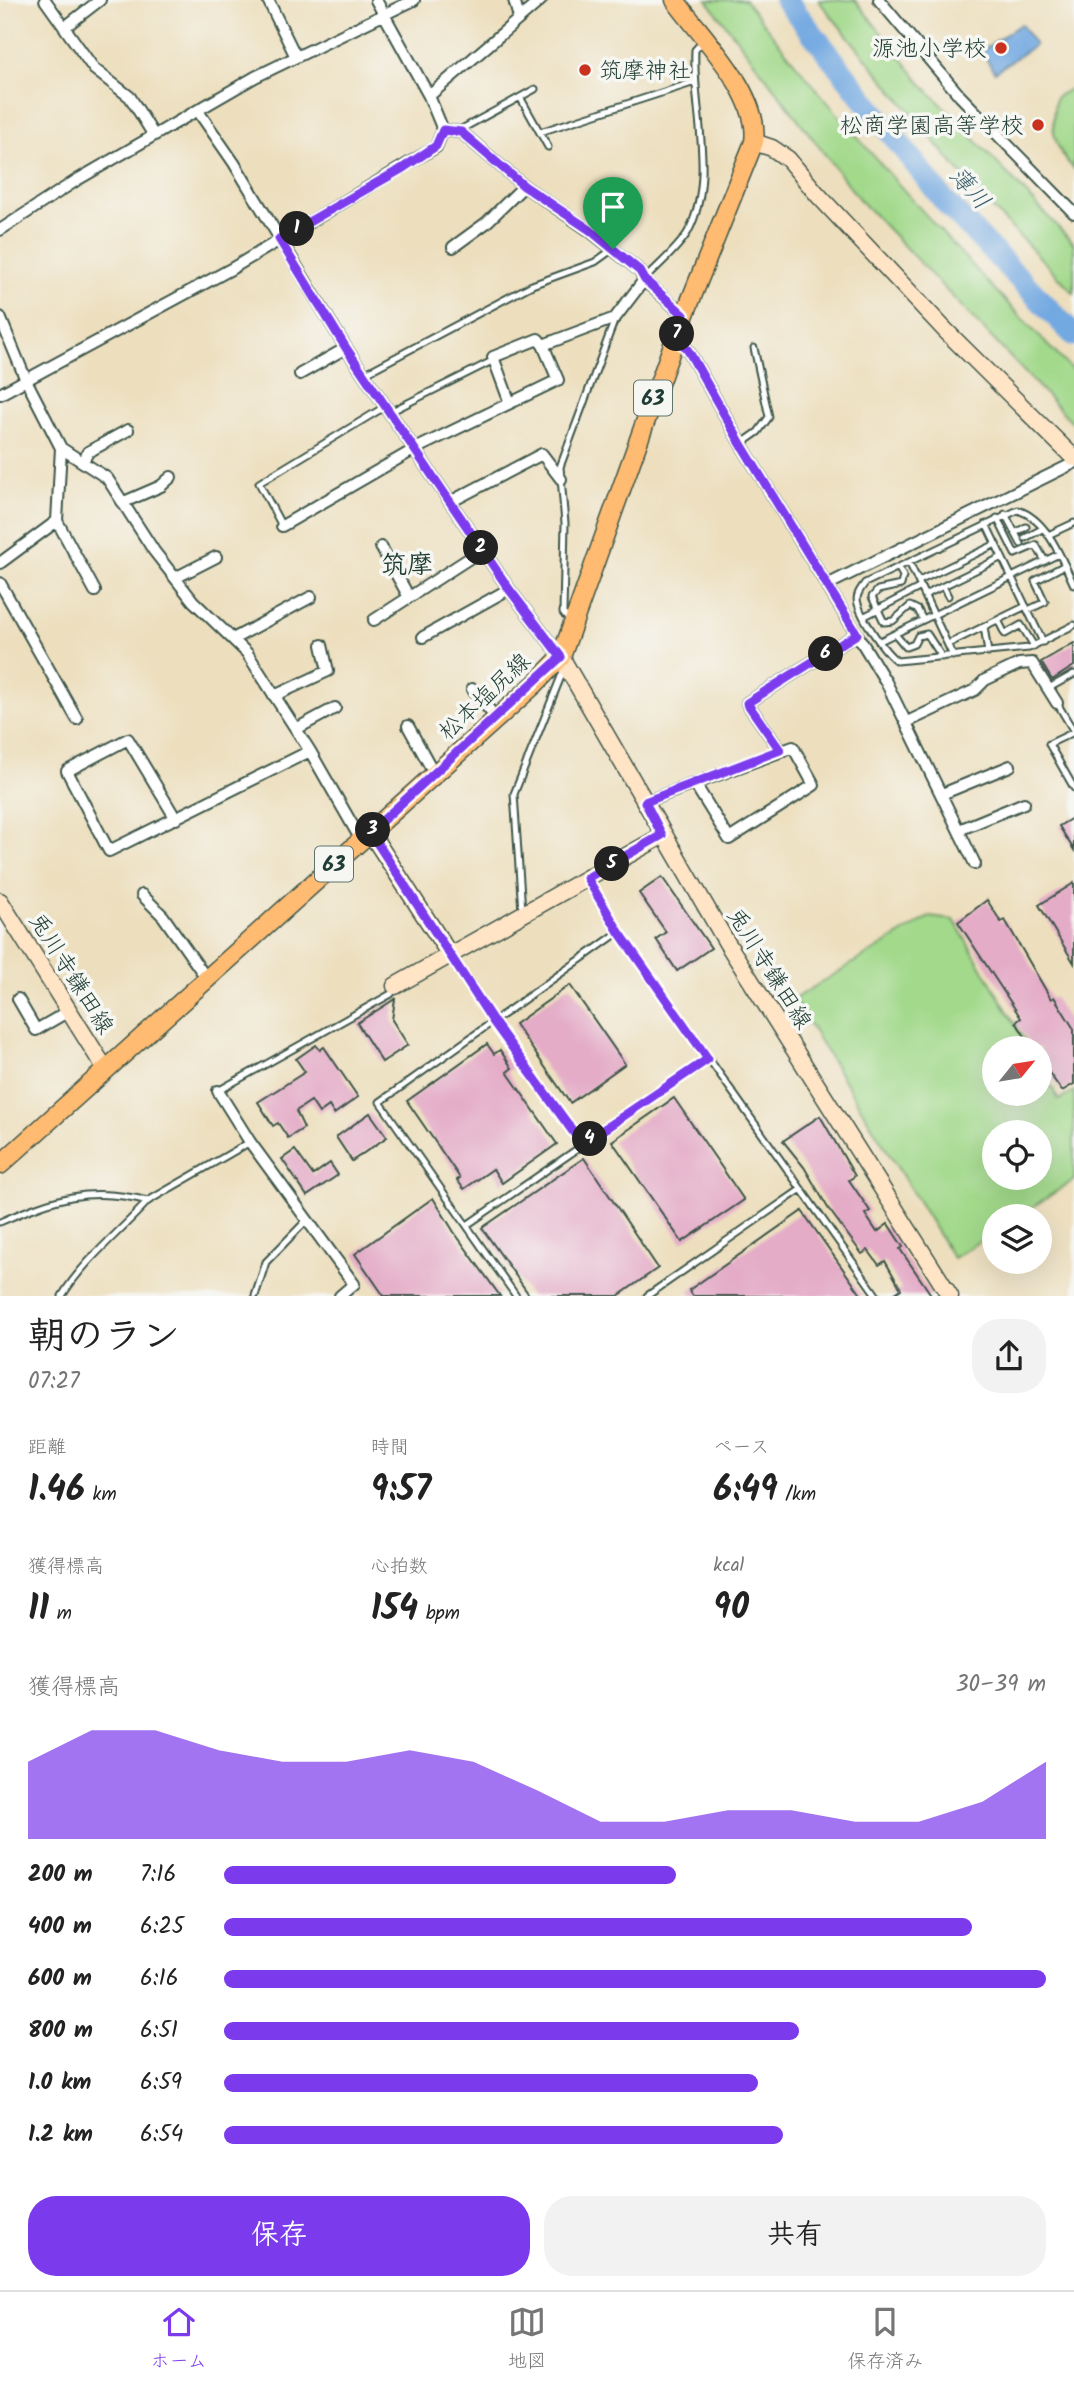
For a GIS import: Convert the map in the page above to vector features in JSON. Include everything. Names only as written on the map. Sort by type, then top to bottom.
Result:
[{"type":"main road","name":"松本塩尻線","points":[[1,1160],[106,1070],[563,662],[572,625],[684,315],[754,142],[756,128],[750,102],[675,0]]},
{"type":"main road","points":[[754,142],[772,148],[788,159],[818,195],[946,331],[1074,458]]},
{"type":"main road","name":"兎川寺鎌田線","points":[[563,662],[662,835],[950,1296]]},
{"type":"main road","points":[[395,986],[662,835]]},
{"type":"main road","points":[[366,836],[450,955]]},
{"type":"main road","name":"兎川寺鎌田線","points":[[0,901],[106,1070]]},
{"type":"street","points":[[45,0],[94,69],[130,97],[153,134]]},
{"type":"street","points":[[65,27],[100,0]]},
{"type":"street","points":[[268,0],[296,57]]},
{"type":"street","points":[[0,394],[231,269],[436,146],[443,130],[429,96],[376,0]]},
{"type":"street","points":[[0,230],[153,134],[255,77],[414,0]]},
{"type":"street","points":[[513,0],[519,18]]},
{"type":"street","points":[[429,96],[541,0]]},
{"type":"street","points":[[879,0],[977,115],[1074,213]]},
{"type":"street","points":[[198,111],[234,163],[346,348],[482,550],[563,662]]},
{"type":"street","points":[[443,130],[458,132],[524,186],[613,249],[640,271],[645,280],[684,315]]},
{"type":"street","points":[[453,247],[486,223],[524,186]]},
{"type":"street","points":[[543,345],[615,318],[645,280]]},
{"type":"street","points":[[0,317],[26,380],[61,448],[57,521],[95,591]]},
{"type":"street","points":[[282,526],[415,449],[558,380],[538,339],[493,358],[510,403]]},
{"type":"street","points":[[675,340],[683,344],[741,444],[829,584],[907,722],[975,864]]},
{"type":"street","points":[[300,374],[346,348]]},
{"type":"street","points":[[83,461],[89,452],[128,430]]},
{"type":"street","points":[[61,448],[107,478],[193,601],[247,653],[366,836]]},
{"type":"street","points":[[450,502],[542,454],[561,479]]},
{"type":"street","points":[[829,584],[1074,463]]},
{"type":"street","points":[[124,502],[161,486],[171,477]]},
{"type":"street","points":[[0,563],[57,521]]},
{"type":"street","points":[[381,547],[409,597]]},
{"type":"street","points":[[374,620],[482,550]]},
{"type":"street","points":[[387,559],[398,553]]},
{"type":"street","points":[[175,578],[216,556]]},
{"type":"street","points":[[0,583],[77,719]]},
{"type":"street","points":[[423,638],[509,589]]},
{"type":"street","points":[[233,639],[312,597]]},
{"type":"street","points":[[434,631],[440,643]]},
{"type":"street","points":[[780,750],[747,703],[857,634]]},
{"type":"street","points":[[274,696],[328,671],[322,645]]},
{"type":"street","points":[[907,722],[975,690],[985,680],[1018,664],[1032,663],[1057,703]]},
{"type":"street","points":[[472,688],[497,719]]},
{"type":"street","points":[[296,729],[335,708]]},
{"type":"street","points":[[408,726],[435,775]]},
{"type":"street","points":[[176,819],[128,739],[67,771],[109,851],[176,819],[310,751]]},
{"type":"street","points":[[645,802],[793,747],[814,785],[729,839],[695,784]]},
{"type":"street","points":[[942,794],[1010,765]]},
{"type":"street","points":[[959,830],[1024,803]]},
{"type":"street","points":[[142,895],[163,916],[207,979]]},
{"type":"street","points":[[18,999],[36,1030],[69,1011]]},
{"type":"street","points":[[218,1091],[250,1142],[354,1284],[340,1296]]},
{"type":"lane","points":[[645,280],[687,234],[694,217],[702,154],[695,82],[695,50],[704,40]]},
{"type":"lane","points":[[540,132],[695,82]]},
{"type":"lane","points":[[458,132],[535,89]]},
{"type":"lane","points":[[520,97],[548,147]]},
{"type":"lane","points":[[602,102],[606,111]]},
{"type":"lane","points":[[364,374],[532,285],[595,262],[613,249]]},
{"type":"lane","points":[[572,625],[563,613],[565,523],[560,467],[615,318]]},
{"type":"lane","points":[[741,444],[758,432],[769,417],[754,348]]},
{"type":"lane","points":[[282,526],[259,483],[388,409],[492,361]]},
{"type":"lane","points":[[1074,584],[1048,535],[1025,513],[1018,510],[865,583],[858,593],[857,603],[887,654],[897,661],[1034,646],[1074,625]]},
{"type":"lane","points":[[1005,514],[1021,544]]},
{"type":"lane","points":[[997,518],[1015,554],[1036,545],[1045,561]]},
{"type":"lane","points":[[1048,535],[1074,523]]},
{"type":"lane","points":[[986,524],[1043,642]]},
{"type":"lane","points":[[1015,533],[1026,527]]},
{"type":"lane","points":[[1025,538],[1042,529]]},
{"type":"lane","points":[[865,616],[996,544]]},
{"type":"lane","points":[[880,641],[1059,554]]},
{"type":"lane","points":[[925,595],[1002,557]]},
{"type":"lane","points":[[909,562],[953,656]]},
{"type":"lane","points":[[948,644],[1045,601],[1035,581],[1065,565]]},
{"type":"lane","points":[[898,567],[903,583],[896,589],[875,592],[872,600],[882,620],[890,622],[905,608],[913,607],[923,621]]},
{"type":"lane","points":[[943,586],[948,596]]},
{"type":"lane","points":[[998,620],[1005,634],[1021,625],[1034,646]]},
{"type":"lane","points":[[984,626],[988,653]]},
{"type":"lane","points":[[895,634],[901,644],[909,647],[918,636],[927,634],[932,637],[942,657]]},
{"type":"lane","points":[[522,914],[513,794],[563,662]]},
{"type":"lane","points":[[1048,690],[1074,674]]},
{"type":"lane","points":[[1057,703],[1073,731],[1049,744],[1074,788]]},
{"type":"lane","points":[[587,878],[619,932],[877,1296]]},
{"type":"lane","points":[[516,1296],[380,1102],[619,932]]},
{"type":"lane","points":[[450,955],[493,1021],[582,1144]]},
{"type":"lane","points":[[218,1091],[391,994],[395,986]]},
{"type":"lane","points":[[467,1225],[708,1059]]},
{"type":"lane","points":[[62,1296],[76,1272],[112,1241],[148,1201],[250,1142]]},
{"type":"lane","points":[[647,1296],[800,1190]]},
{"type":"lane","points":[[0,1222],[47,1201],[102,1193],[113,1192],[148,1201]]},
{"type":"lane","points":[[255,1296],[266,1262],[308,1218]]},
{"type":"green space","points":[[707,0],[745,0],[823,97],[904,191],[1074,372],[1074,424],[859,199]]},
{"type":"green space","points":[[818,0],[855,0],[923,85],[1074,244],[1074,293],[974,189]]},
{"type":"green space","points":[[1074,87],[1074,169],[1057,144],[1053,117],[1056,97]]},
{"type":"green space","points":[[929,917],[954,920],[1022,1036],[982,1036],[982,1106],[1052,1106],[1052,1088],[1059,1100],[1074,1091],[1074,1180],[1037,1204],[982,1204],[982,1240],[953,1258],[794,999]]},
{"type":"water","points":[[1021,24],[1035,45],[995,72],[981,51]]},
{"type":"building","points":[[1074,643],[1074,666],[1052,680],[1041,662]]},
{"type":"building","points":[[1074,817],[1074,850],[1059,826]]},
{"type":"building","points":[[662,877],[711,948],[677,971],[656,939],[666,932],[639,893]]},
{"type":"building","points":[[1074,883],[1074,963],[1039,905]]},
{"type":"building","points":[[987,900],[1001,922],[1005,920],[1051,999],[1054,997],[1074,1029],[1074,1084],[1062,1091],[1052,1077],[1052,1036],[1025,1036],[1016,1022],[1021,1018],[958,922]]},
{"type":"building","points":[[570,985],[625,1064],[570,1103],[515,1024]]},
{"type":"building","points":[[395,999],[392,1020],[408,1045],[382,1062],[357,1023]]},
{"type":"building","points":[[487,1044],[494,1054],[500,1050],[512,1068],[507,1072],[557,1144],[502,1183],[493,1169],[464,1189],[457,1180],[460,1178],[407,1101]]},
{"type":"building","points":[[316,1045],[320,1050],[324,1047],[358,1097],[334,1114],[329,1106],[319,1113],[311,1101],[296,1111],[304,1128],[288,1138],[278,1123],[273,1126],[258,1102],[305,1072],[296,1059]]},
{"type":"building","points":[[674,1098],[744,1200],[682,1242],[612,1141]]},
{"type":"building","points":[[370,1113],[387,1137],[352,1161],[336,1137]]},
{"type":"building","points":[[820,1116],[855,1176],[849,1180],[870,1211],[865,1214],[877,1232],[888,1224],[903,1247],[900,1249],[932,1296],[891,1296],[901,1289],[885,1261],[879,1265],[868,1250],[862,1254],[828,1208],[804,1167],[783,1141]]},
{"type":"building","points":[[295,1150],[313,1175],[330,1163],[338,1175],[307,1196],[282,1159]]},
{"type":"building","points":[[584,1158],[658,1268],[618,1296],[530,1296],[482,1228]]},
{"type":"building","points":[[433,1198],[500,1296],[384,1296],[355,1254]]},
{"type":"building","points":[[802,1211],[862,1296],[693,1296],[689,1290]]},
{"type":"waterway","name":"薄川","points":[[786,0],[946,203],[1074,335]]},
{"type":"place","name":"源池小学校","points":[[1001,48]]},
{"type":"place","name":"筑摩神社","points":[[585,70]]},
{"type":"place","name":"松商学園高等学校","points":[[1038,125]]},
{"type":"district","name":"筑摩","points":[[407,564]]},
{"type":"route","points":[[443,130],[461,132],[524,186],[556,210],[590,230],[613,249],[640,271],[645,280],[684,315],[675,340],[683,344],[689,352],[707,388],[829,584],[857,634],[747,703],[780,750],[645,802],[662,835],[587,878],[619,932],[708,1059],[582,1144],[493,1021],[370,832],[535,684],[561,657],[509,589],[346,348],[279,239],[403,168],[436,146],[443,130]]}]
